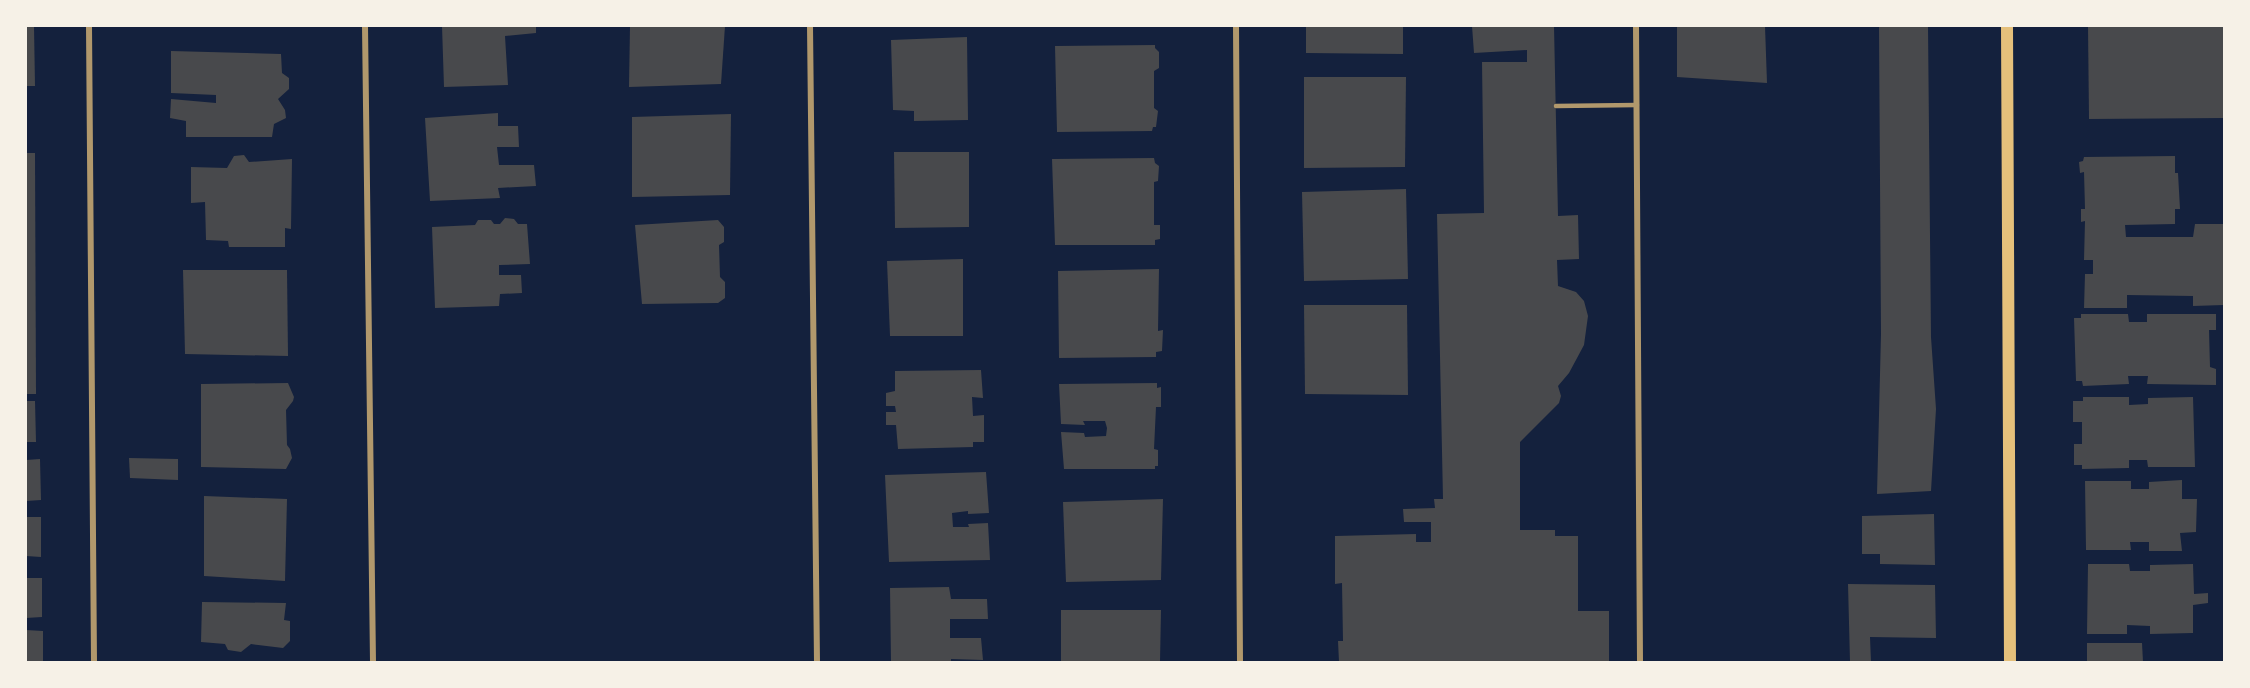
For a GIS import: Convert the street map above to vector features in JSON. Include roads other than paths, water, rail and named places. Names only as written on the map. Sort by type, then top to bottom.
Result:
[{"type":"main road","points":[[2007,26],[2010,663]]},
{"type":"street","points":[[88,26],[94,663]]},
{"type":"street","points":[[365,26],[373,663]]},
{"type":"street","points":[[810,26],[817,663]]},
{"type":"street","points":[[1236,26],[1240,663]]},
{"type":"street","points":[[1636,26],[1640,663]]},
{"type":"lane","points":[[1556,106],[1637,105]]}]
